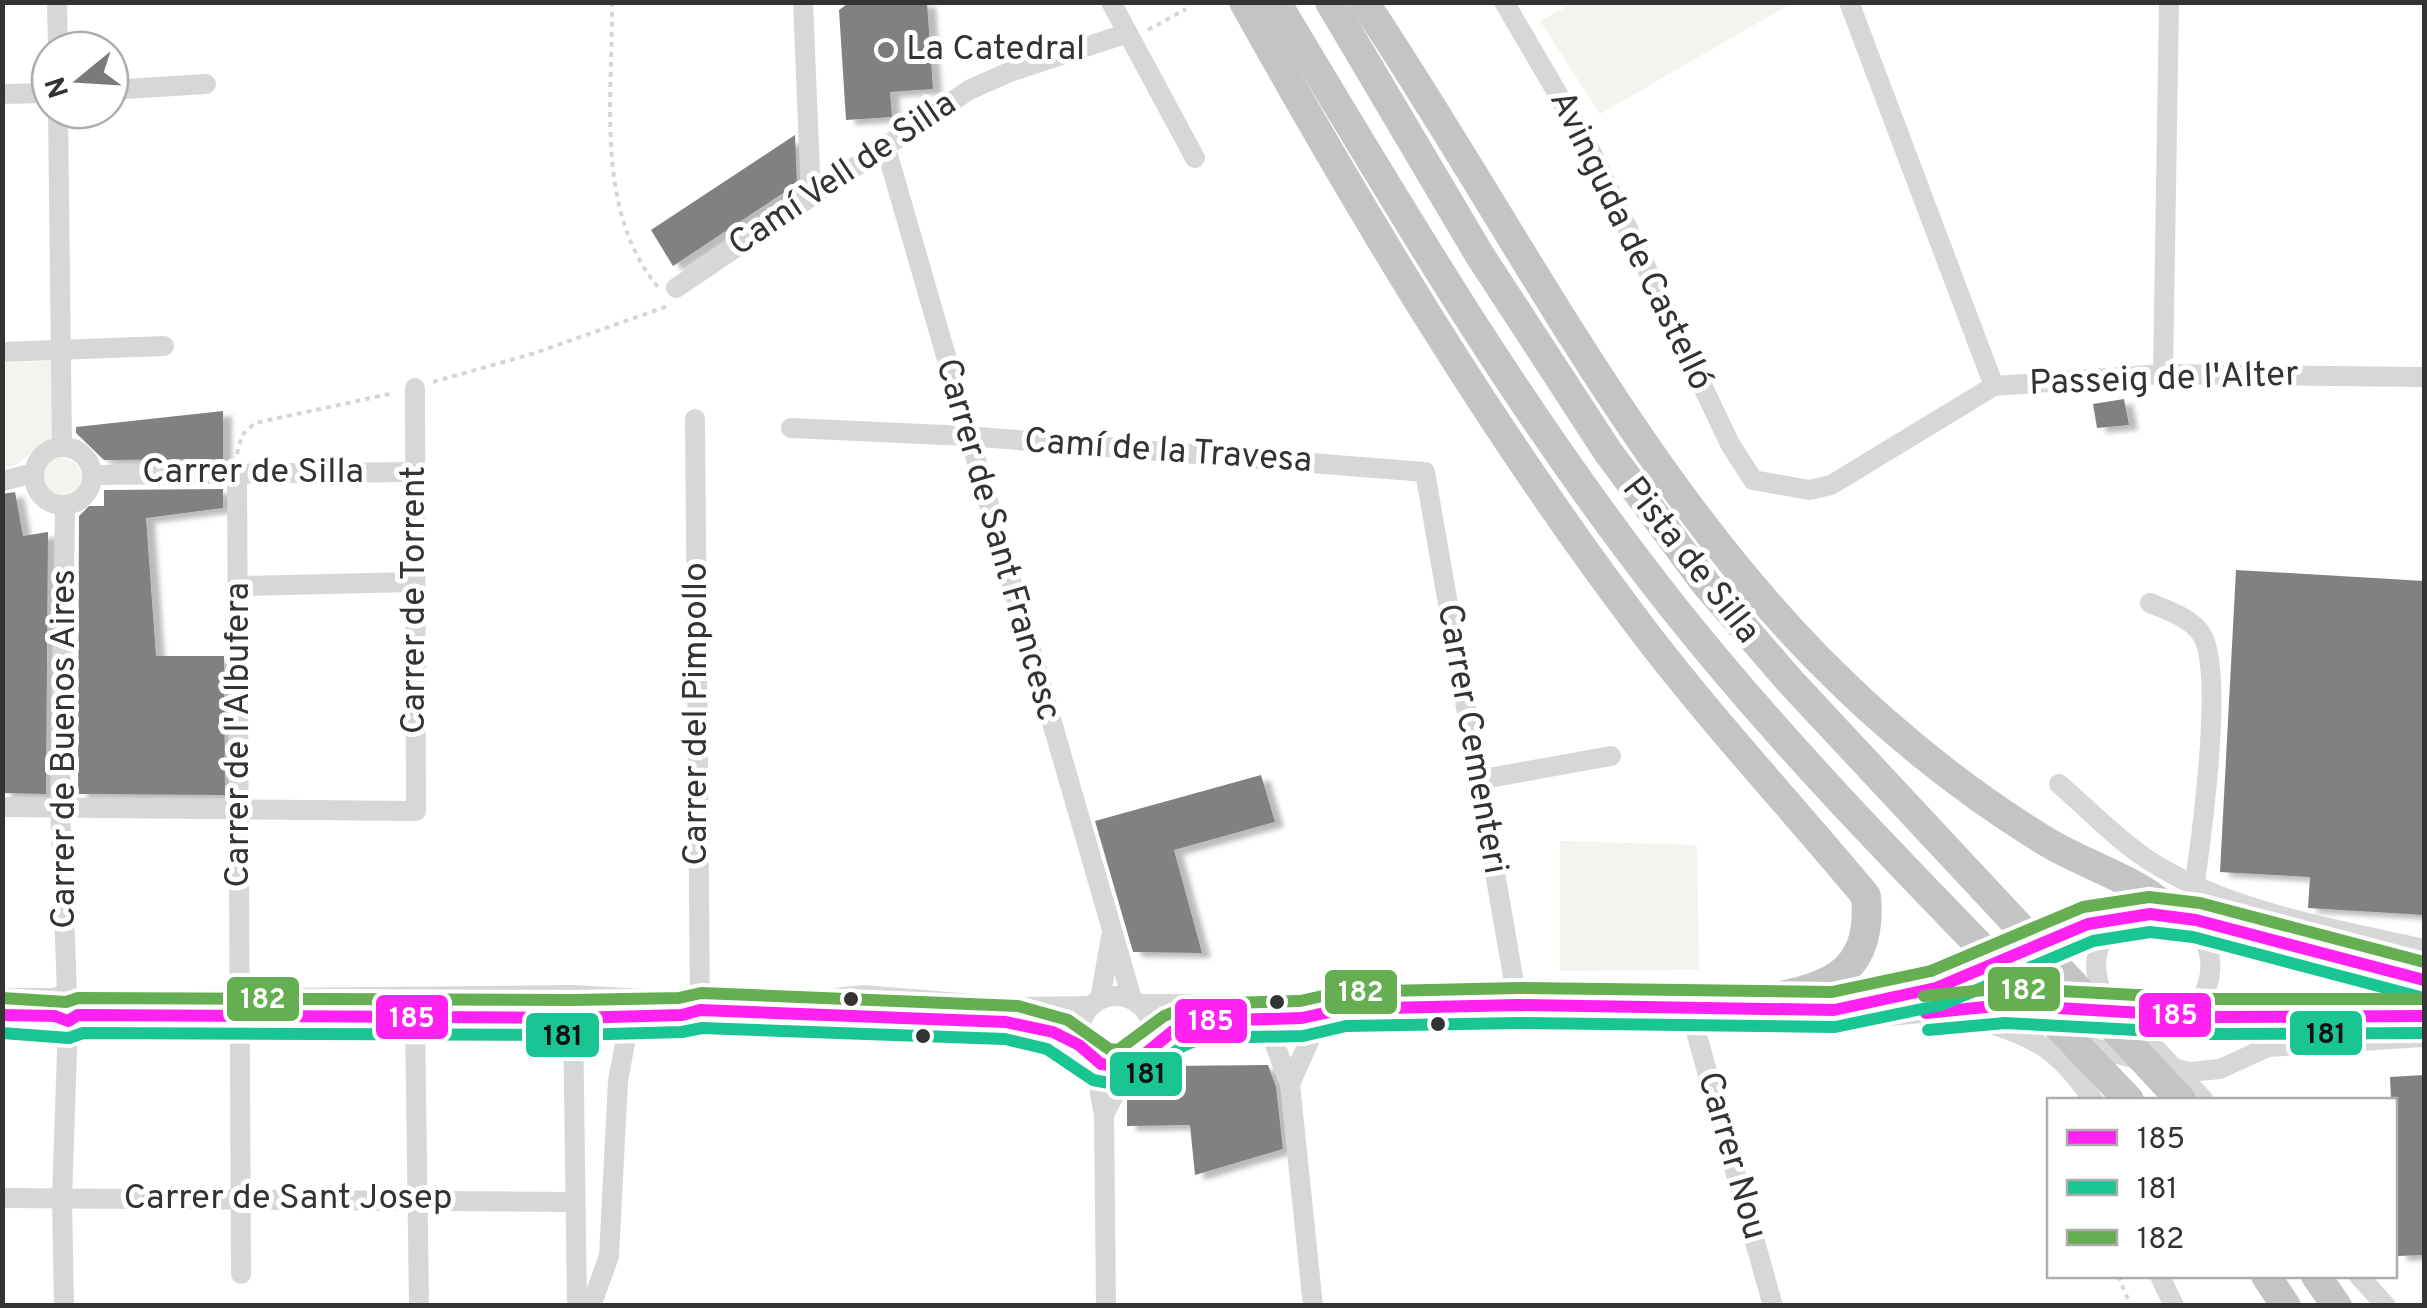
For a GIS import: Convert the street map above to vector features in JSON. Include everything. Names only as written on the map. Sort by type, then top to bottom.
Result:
[{"type":"highway","points":[[1244,2],[1408,290],[1544,492],[1644,630],[1866,896],[1869,932],[1856,963],[1832,980],[1725,1008]]},
{"type":"highway","name":"Pista de Silla","points":[[1276,2],[1439,274],[1574,474],[1674,608],[1890,849],[2127,1098]]},
{"type":"highway","name":"Pista de Silla","points":[[1330,2],[1479,254],[1608,452],[1706,584],[1922,822],[2179,1086]]},
{"type":"highway","points":[[1364,2],[1638,433],[1732,564],[1817,658],[1910,748],[2048,842],[2158,898],[2187,919]]},
{"type":"highway","points":[[2267,1278],[2286,1306]]},
{"type":"highway","points":[[2317,1278],[2337,1306]]},
{"type":"street","points":[[57,2],[58,30]]},
{"type":"street","points":[[802,2],[811,196]]},
{"type":"street","points":[[1111,2],[1195,158]]},
{"type":"street","points":[[1849,2],[1994,386]]},
{"type":"street","points":[[2163,374],[2168,2]]},
{"type":"street","name":"Avinguda de Castelló","points":[[1507,6],[1589,147],[1730,444],[1753,480]]},
{"type":"street","name":"Camí Vell de Silla","points":[[672,297],[884,145],[987,81],[1128,33]]},
{"type":"street","points":[[130,89],[206,84]]},
{"type":"street","points":[[2,94],[30,93]]},
{"type":"street","points":[[58,130],[62,447]]},
{"type":"street","name":"Carrer de Sant Francesc","points":[[884,145],[1111,935],[1135,1002]]},
{"type":"street","points":[[2,352],[164,346]]},
{"type":"street","name":"Passeig de l'Alter","points":[[1753,480],[1809,490],[1830,485],[1994,386],[2163,374],[2424,377]]},
{"type":"street","name":"Carrer de Torrent","points":[[240,810],[416,812],[415,388]]},
{"type":"street","name":"Carrer del Pimpollo","points":[[691,1006],[695,419]]},
{"type":"street","name":"Camí de la Travesa","points":[[791,428],[966,436],[1425,472]]},
{"type":"street","points":[[2,481],[34,474],[46,452],[62,447],[86,458],[92,474],[81,498],[65,504],[46,499],[34,474]]},
{"type":"street","name":"Carrer de Silla","points":[[92,474],[414,472]]},
{"type":"street","name":"Carrer Cementeri","points":[[1425,472],[1518,1006]]},
{"type":"street","name":"Carrer de l'Albufera","points":[[236,474],[241,1274]]},
{"type":"street","name":"Carrer de Buenos Aires","points":[[64,1306],[62,1198],[67,1007],[60,808],[65,504]]},
{"type":"street","points":[[238,586],[413,582]]},
{"type":"street","points":[[2150,603],[2200,631],[2212,658],[2195,883],[2187,919],[2213,962],[2211,980],[2191,1016]]},
{"type":"street","points":[[1478,780],[1611,756]]},
{"type":"street","points":[[2059,784],[2146,858],[2195,883],[2289,918],[2424,949]]},
{"type":"street","points":[[2,807],[240,810]]},
{"type":"street","points":[[1834,1010],[1878,996],[1936,988],[2088,924],[2150,914],[2187,919],[2424,980]]},
{"type":"street","points":[[2112,920],[2097,946],[2094,968],[2101,991],[2179,1086]]},
{"type":"street","name":"Carrer de Sant Francesc","points":[[1095,1003],[1111,935]]},
{"type":"street","points":[[748,1012],[809,998],[863,995],[1007,1007],[1095,1003],[1116,996],[1135,1002],[1317,1005],[1343,1010],[1690,1007],[1778,1012],[1834,1010],[1879,1017],[2005,1006],[2191,1016],[2424,1016]]},
{"type":"street","points":[[419,1306],[416,1018],[418,1010],[446,996]]},
{"type":"street","points":[[2,1015],[67,1007],[240,1006],[527,996],[630,1007],[691,1006],[748,1012],[1006,1022],[1035,1026],[1111,1067],[1130,1065]]},
{"type":"street","points":[[527,996],[544,1006],[564,1006],[573,1018],[577,1306]]},
{"type":"street","points":[[2,998],[67,1007]]},
{"type":"street","points":[[1135,1002],[1152,1031],[1147,1050]]},
{"type":"street","points":[[1095,1003],[1080,1026],[1104,1116],[1106,1306]]},
{"type":"street","points":[[240,1006],[416,1018],[573,1018],[630,1007]]},
{"type":"street","points":[[2005,1006],[2095,1052],[2179,1086],[2268,1047],[2424,1037]]},
{"type":"street","points":[[591,1306],[609,1256],[618,1081],[630,1007]]},
{"type":"street","name":"Carrer Nou","points":[[1690,1007],[1773,1306]]},
{"type":"street","points":[[1104,1116],[1130,1065],[1182,1026],[1197,1022],[1319,1019],[1343,1010]]},
{"type":"street","points":[[1952,1011],[2041,1041],[2076,1075],[2092,1098]]},
{"type":"street","points":[[1290,1084],[1319,1019]]},
{"type":"street","points":[[1266,1021],[1290,1084],[1313,1306]]},
{"type":"street","name":"Carrer de Sant Josep","points":[[2,1198],[573,1202]]},
{"type":"street","points":[[2161,1278],[2174,1306]]},
{"type":"street","points":[[2361,1278],[2386,1306]]},
{"type":"path","points":[[612,2],[613,183],[623,224],[642,268],[672,297]]},
{"type":"path","points":[[1155,26],[1186,9]]},
{"type":"path","points":[[236,474],[242,435],[255,423],[415,388],[535,353],[672,297]]},
{"type":"path","points":[[2119,1278],[2131,1306]]},
{"type":"shaded area","points":[[1573,3],[1792,3],[1600,114],[1540,21]]},
{"type":"shaded area","points":[[52,361],[52,437],[16,465],[3,468],[2,363]]},
{"type":"shaded area","points":[[62,458],[75,464],[81,477],[75,490],[62,496],[49,490],[43,477],[49,464]]},
{"type":"shaded area","points":[[1560,841],[1697,845],[1699,970],[1560,971]]},
{"type":"building","name":"La Catedral","points":[[850,2],[927,2],[933,89],[890,92],[892,117],[846,120],[839,10]]},
{"type":"building","points":[[795,135],[797,184],[673,266],[651,230]]},
{"type":"building","points":[[2124,399],[2129,425],[2097,428],[2093,404]]},
{"type":"building","points":[[223,411],[223,459],[104,460],[76,433],[76,427]]},
{"type":"building","points":[[223,489],[223,508],[146,518],[156,656],[224,656],[225,795],[78,794],[79,516],[89,506],[104,506],[104,490]]},
{"type":"building","points":[[15,492],[23,536],[48,532],[46,794],[2,793],[2,494]]},
{"type":"building","points":[[2236,570],[2424,581],[2424,915],[2308,908],[2310,877],[2220,872]]},
{"type":"building","points":[[1261,775],[1275,822],[1174,850],[1202,953],[1133,952],[1095,821]]},
{"type":"building","points":[[1268,1065],[1276,1087],[1283,1149],[1195,1175],[1190,1125],[1127,1126],[1127,1100],[1168,1066]]},
{"type":"building","points":[[2424,1075],[2424,1255],[2398,1256],[2397,1098],[2391,1098],[2390,1077]]},
{"type":"transit line","name":"182","points":[[2,998],[66,1002],[78,998],[573,1000],[679,998],[701,993],[1018,1006],[1068,1020],[1109,1049],[1118,1050],[1164,1016],[1194,1004],[1300,1001],[1341,992],[1518,988],[1832,992],[1931,971],[2083,907],[2149,897],[2200,903],[2424,962]]},
{"type":"transit line","name":"185","points":[[2,1015],[55,1016],[68,1021],[78,1015],[573,1018],[682,1015],[700,1010],[1006,1022],[1053,1032],[1079,1045],[1101,1064],[1121,1067],[1139,1059],[1173,1031],[1199,1021],[1302,1018],[1343,1009],[1518,1005],[1834,1010],[1936,988],[2088,924],[2150,914],[2196,920],[2424,980]]},
{"type":"transit line","name":"181","points":[[2,1033],[69,1038],[83,1033],[573,1035],[702,1028],[1005,1039],[1047,1049],[1093,1080],[1120,1085],[1139,1079],[1183,1046],[1202,1038],[1303,1036],[1346,1026],[1518,1023],[1835,1027],[1941,1005],[2093,941],[2150,932],[2193,937],[2420,997]]},
{"type":"transit line","name":"182","points":[[1924,996],[2005,988],[2212,999],[2424,999]]},
{"type":"transit line","name":"185","points":[[1926,1013],[2005,1005],[2212,1017],[2424,1016]]},
{"type":"transit line","name":"181","points":[[1928,1030],[2005,1023],[2212,1034],[2424,1033]]},
{"type":"place","name":"La Catedral","points":[[886,50]]}]
